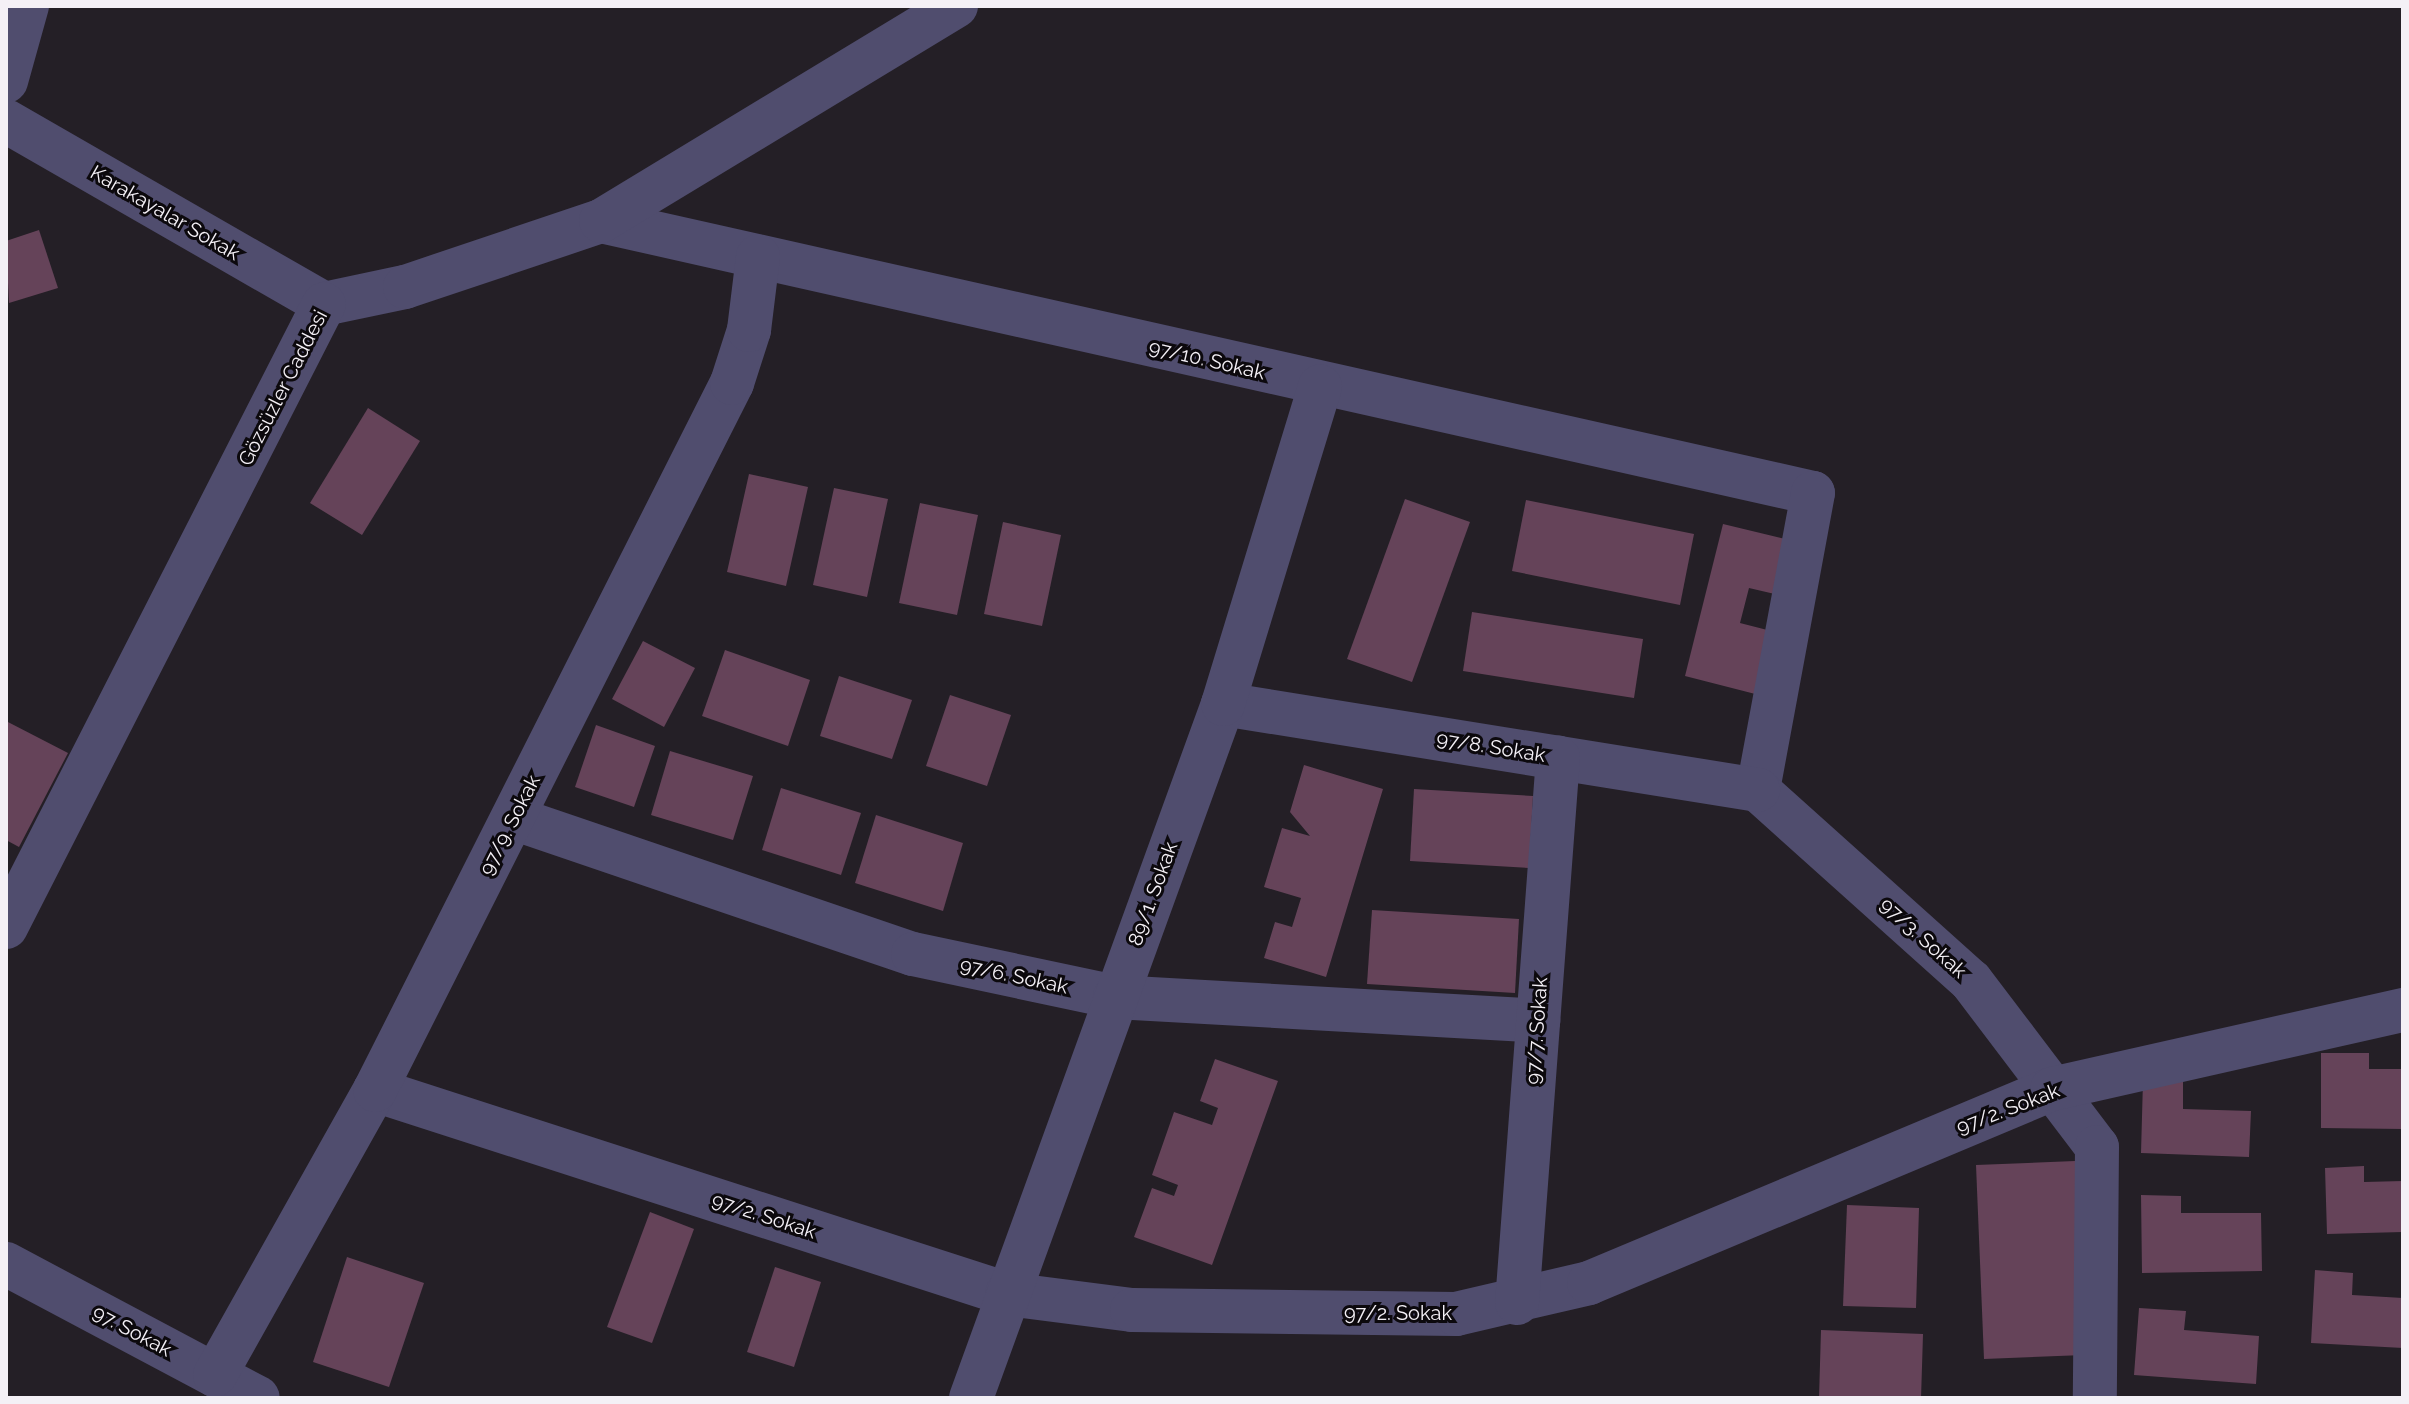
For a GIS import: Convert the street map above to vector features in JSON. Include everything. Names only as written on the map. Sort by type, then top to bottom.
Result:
[{"type":"street","points":[[6,81],[27,6]]},
{"type":"street","name":"Gözsüzler Caddesi","points":[[6,927],[324,304],[405,287],[601,221],[956,6]]},
{"type":"street","name":"Karakayalar Sokak","points":[[6,121],[324,304]]},
{"type":"street","name":"97/10. Sokak","points":[[601,221],[1320,386],[1813,493],[1758,790]]},
{"type":"street","name":"97/9. Sokak","points":[[215,1375],[375,1090],[732,383],[749,330],[758,257]]},
{"type":"street","name":"89/1. Sokak","points":[[971,1398],[1223,704],[1320,386]]},
{"type":"street","name":"97/8. Sokak","points":[[1223,704],[1758,790]]},
{"type":"street","name":"97/7. Sokak","points":[[1517,1303],[1558,758]]},
{"type":"street","name":"97/3. Sokak","points":[[1758,790],[1971,981],[2097,1147],[2095,1398]]},
{"type":"street","name":"97/6. Sokak","points":[[513,818],[913,954],[1115,997],[1538,1021]]},
{"type":"street","name":"97/2. Sokak","points":[[375,1090],[1007,1294],[1132,1310],[1456,1314],[1517,1303],[1589,1283],[2052,1089],[2403,1010]]},
{"type":"street","name":"97. Sokak","points":[[6,1264],[258,1398]]},
{"type":"building","points":[[39,230],[58,288],[9,303],[6,241]]},
{"type":"building","points":[[368,408],[420,441],[362,535],[310,503]]},
{"type":"building","points":[[749,474],[808,487],[786,586],[727,572]]},
{"type":"building","points":[[834,488],[888,499],[867,597],[813,585]]},
{"type":"building","points":[[1405,499],[1470,522],[1412,682],[1347,659]]},
{"type":"building","points":[[1526,500],[1694,534],[1680,605],[1512,571]]},
{"type":"building","points":[[920,503],[978,515],[957,615],[899,603]]},
{"type":"building","points":[[1003,522],[1061,535],[1042,626],[984,614]]},
{"type":"building","points":[[1723,524],[1793,541],[1779,595],[1749,588],[1740,623],[1783,634],[1767,697],[1685,676]]},
{"type":"building","points":[[1472,612],[1643,639],[1634,698],[1463,671]]},
{"type":"building","points":[[643,641],[695,668],[664,727],[612,699]]},
{"type":"building","points":[[725,650],[810,680],[788,746],[702,716]]},
{"type":"building","points":[[839,676],[912,700],[892,759],[820,736]]},
{"type":"building","points":[[950,695],[1011,715],[987,786],[926,766]]},
{"type":"building","points":[[6,721],[68,753],[19,847],[6,840]]},
{"type":"building","points":[[596,725],[655,746],[634,807],[575,787]]},
{"type":"building","points":[[670,751],[753,776],[733,840],[651,815]]},
{"type":"building","points":[[1304,765],[1383,789],[1326,977],[1264,958],[1275,922],[1292,927],[1301,898],[1264,887],[1282,828],[1310,836],[1290,812]]},
{"type":"building","points":[[781,788],[861,813],[841,875],[762,850]]},
{"type":"building","points":[[1414,789],[1533,796],[1529,868],[1410,861]]},
{"type":"building","points":[[876,815],[963,843],[943,911],[855,883]]},
{"type":"building","points":[[1372,910],[1519,919],[1515,993],[1367,984]]},
{"type":"building","points":[[2321,1053],[2369,1053],[2369,1069],[2403,1069],[2403,1129],[2321,1128]]},
{"type":"building","points":[[1215,1059],[1278,1081],[1212,1265],[1134,1237],[1152,1188],[1174,1196],[1178,1185],[1152,1175],[1174,1112],[1212,1125],[1218,1108],[1200,1101]]},
{"type":"building","points":[[2143,1080],[2183,1081],[2183,1109],[2251,1111],[2249,1157],[2141,1153]]},
{"type":"building","points":[[2075,1161],[2084,1355],[1984,1359],[1976,1165]]},
{"type":"building","points":[[2364,1166],[2364,1182],[2403,1181],[2403,1232],[2327,1234],[2325,1168]]},
{"type":"building","points":[[2141,1195],[2181,1196],[2181,1213],[2261,1213],[2262,1271],[2142,1273]]},
{"type":"building","points":[[1847,1205],[1919,1208],[1916,1308],[1843,1306]]},
{"type":"building","points":[[650,1212],[694,1229],[652,1343],[607,1327]]},
{"type":"building","points":[[347,1257],[424,1283],[389,1387],[313,1362]]},
{"type":"building","points":[[775,1267],[821,1282],[794,1367],[747,1352]]},
{"type":"building","points":[[2315,1270],[2353,1273],[2352,1295],[2403,1298],[2403,1348],[2311,1343]]},
{"type":"building","points":[[2139,1308],[2186,1311],[2184,1330],[2259,1336],[2256,1384],[2134,1375]]},
{"type":"building","points":[[1821,1330],[1923,1334],[1921,1398],[1819,1398]]}]
